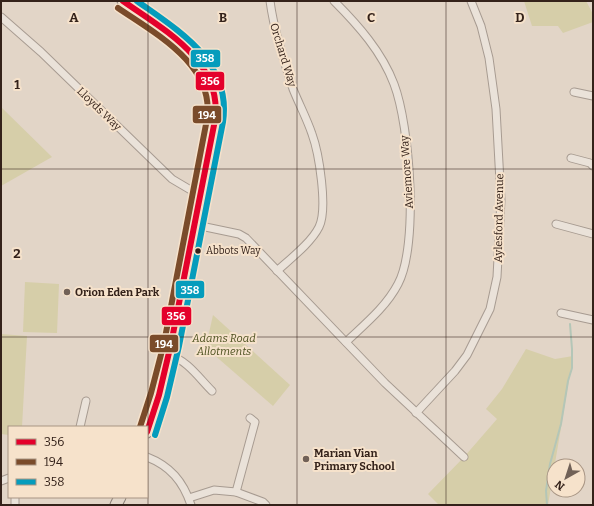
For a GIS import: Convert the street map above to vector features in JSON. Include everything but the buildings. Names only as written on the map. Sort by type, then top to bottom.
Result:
[{"type":"main road","points":[[123,1],[170,35],[189,51],[203,66],[212,82],[216,99],[216,114],[196,225],[169,355],[148,429]]},
{"type":"street","name":"Orchard Way","points":[[270,1],[276,32],[290,79],[313,136],[322,190],[321,220],[319,227],[277,271]]},
{"type":"street","name":"Aviemore Way","points":[[334,1],[361,29],[372,44],[394,84],[399,99],[404,124],[410,200],[409,245],[404,270],[399,283],[380,310],[346,342]]},
{"type":"street","name":"Aylesford Avenue","points":[[416,413],[468,355],[490,309],[497,277],[501,200],[496,109],[489,58],[481,26],[471,1]]},
{"type":"street","name":"Lloyds Way","points":[[1,17],[41,52],[172,179],[194,192],[202,194]]},
{"type":"street","points":[[574,92],[593,96]]},
{"type":"street","points":[[570,158],[593,166]]},
{"type":"street","points":[[556,224],[593,234]]},
{"type":"street","points":[[196,225],[242,236],[346,342],[375,374],[464,457]]},
{"type":"street","points":[[561,313],[593,320]]},
{"type":"street","points":[[169,355],[178,357],[184,362],[212,391]]},
{"type":"street","points":[[80,426],[86,401]]},
{"type":"street","points":[[236,492],[254,422],[250,418]]},
{"type":"street","points":[[148,456],[159,461],[175,474],[190,502],[214,490],[236,492],[263,502],[266,505]]},
{"type":"green space","points":[[524,1],[586,1],[593,14],[593,22],[563,33],[558,26],[532,26]]},
{"type":"green space","points":[[1,107],[52,157],[1,186]]},
{"type":"green space","points":[[25,282],[59,284],[57,333],[23,332]]},
{"type":"green space","name":"Adams Road Allotments","points":[[213,315],[290,385],[273,406],[212,353],[207,342]]},
{"type":"green space","points":[[1,334],[27,336],[22,426],[8,426],[8,435],[1,434]]},
{"type":"green space","points":[[526,349],[555,359],[573,356],[556,458],[546,458],[546,498],[549,498],[548,505],[439,505],[428,494],[464,457],[497,419],[486,409],[502,389]]},
{"type":"waterway","points":[[547,505],[546,491],[550,464],[561,424],[568,381],[572,368],[570,324]]},
{"type":"transit line","name":"356","points":[[123,1],[156,24],[187,49],[200,64],[210,81],[215,99],[215,120],[171,344],[159,395],[148,429]]},
{"type":"transit line","name":"358","points":[[137,1],[169,24],[199,50],[211,65],[219,82],[224,101],[223,122],[179,346],[167,397],[155,435]]},
{"type":"transit line","name":"194","points":[[118,8],[165,40],[180,53],[192,67],[202,83],[207,100],[207,119],[164,343],[151,393],[140,426]]},
{"type":"place","name":"Abbots Way","points":[[198,251]]},
{"type":"place","name":"Orion Eden Park","points":[[67,292]]},
{"type":"place","name":"Marian Vian Primary School","points":[[306,459]]}]
